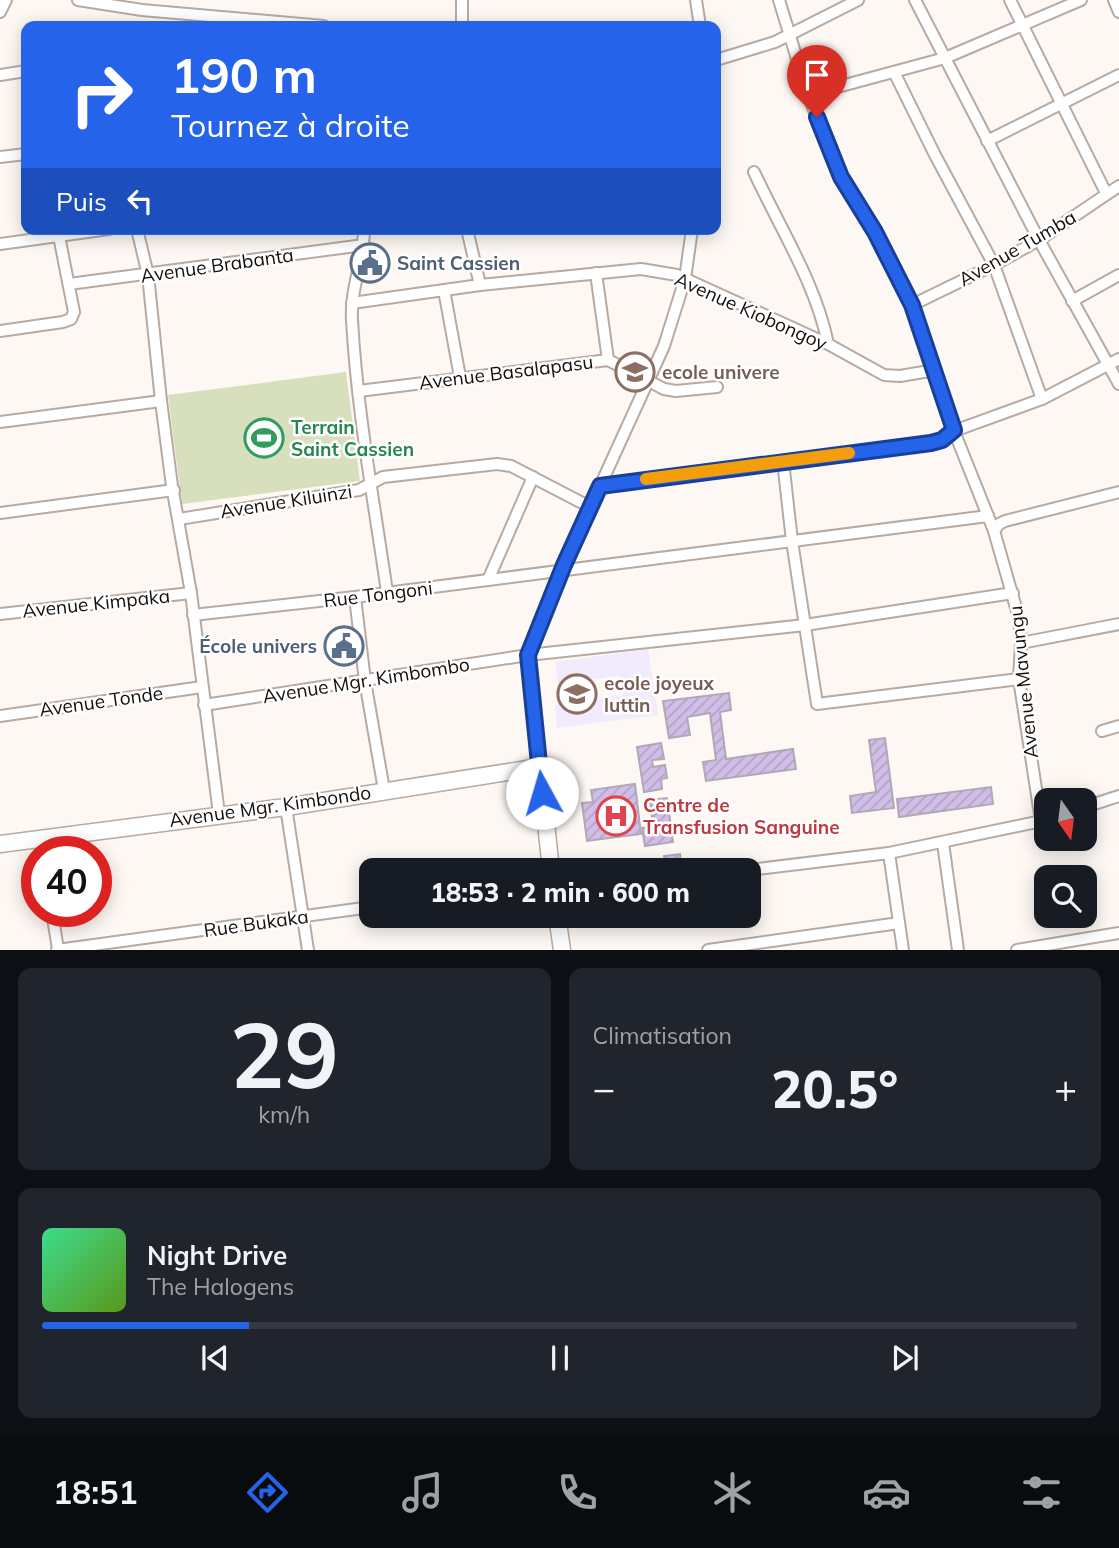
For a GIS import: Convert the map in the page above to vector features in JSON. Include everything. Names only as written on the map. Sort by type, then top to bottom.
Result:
[{"type":"street","points":[[0,12],[6,0]]},
{"type":"street","points":[[78,0],[142,10],[267,21]]},
{"type":"street","points":[[462,0],[462,21]]},
{"type":"street","points":[[696,0],[700,21]]},
{"type":"street","name":"Avenue Mavungu","points":[[779,0],[808,95],[841,177],[875,232],[912,305],[954,430],[995,531],[1019,618],[1019,679],[1038,788]]},
{"type":"street","points":[[721,58],[775,42],[858,0]]},
{"type":"street","points":[[915,0],[1039,240],[1119,384]]},
{"type":"street","points":[[1010,0],[1106,193]]},
{"type":"street","points":[[808,95],[945,58],[1082,0]]},
{"type":"street","points":[[1114,0],[1119,12]]},
{"type":"street","points":[[0,75],[21,72]]},
{"type":"street","points":[[894,72],[934,155],[994,265],[1042,399]]},
{"type":"street","points":[[987,141],[1119,75]]},
{"type":"street","points":[[0,157],[21,155]]},
{"type":"street","points":[[754,172],[797,260],[819,313],[828,344]]},
{"type":"street","name":"Avenue Tumba","points":[[912,305],[1039,240],[1119,186]]},
{"type":"street","points":[[0,244],[66,235]]},
{"type":"street","points":[[138,235],[148,275],[161,401],[191,593],[219,814]]},
{"type":"street","points":[[365,235],[352,303],[359,391],[387,593]]},
{"type":"street","points":[[468,235],[480,285]]},
{"type":"street","points":[[550,858],[528,655],[562,569],[664,346],[685,279],[691,235]]},
{"type":"street","points":[[0,331],[71,319],[74,312],[59,236]]},
{"type":"street","name":"Avenue Brabanta","points":[[69,284],[364,245]]},
{"type":"street","name":"Avenue Kiobongoy","points":[[352,303],[480,285],[641,269],[677,275],[828,344],[884,375],[900,376],[935,370]]},
{"type":"street","points":[[596,273],[608,360]]},
{"type":"street","points":[[1072,301],[1119,275]]},
{"type":"street","points":[[444,290],[460,377]]},
{"type":"street","points":[[600,486],[931,443],[942,440],[954,430],[1042,399],[1119,359]]},
{"type":"street","name":"Avenue Basalapasu","points":[[359,391],[608,360],[648,383],[670,390],[717,387]]},
{"type":"street","points":[[0,422],[161,401]]},
{"type":"street","points":[[783,461],[792,541],[817,704],[1019,679]]},
{"type":"street","name":"Avenue Kiluinzi","points":[[179,519],[359,490],[383,477],[481,465],[511,466],[590,507]]},
{"type":"street","points":[[488,580],[533,477]]},
{"type":"street","points":[[0,513],[174,490]]},
{"type":"street","points":[[995,531],[999,524],[1005,521],[1119,492]]},
{"type":"street","name":"Rue Tongoni","points":[[193,615],[355,597],[988,516]]},
{"type":"street","name":"Avenue Kimpaka","points":[[0,614],[191,593]]},
{"type":"street","name":"Avenue Mgr. Kimbombo","points":[[204,705],[528,655],[805,625],[1013,593]]},
{"type":"street","points":[[355,597],[365,681],[384,790]]},
{"type":"street","points":[[1021,643],[1119,624]]},
{"type":"street","name":"Avenue Tonde","points":[[0,716],[202,687]]},
{"type":"street","points":[[1102,731],[1119,726]]},
{"type":"street","name":"Avenue Mgr. Kimbondo","points":[[93,836],[219,814],[286,807],[540,767]]},
{"type":"street","points":[[1097,804],[1118,799]]},
{"type":"street","points":[[286,807],[308,950]]},
{"type":"street","points":[[761,869],[890,853],[1034,822]]},
{"type":"street","points":[[943,843],[958,950]]},
{"type":"street","name":"Avenue Mgr. Kimbondo","points":[[0,844],[21,845]]},
{"type":"street","points":[[890,853],[903,950]]},
{"type":"street","name":"Rue Bukaka","points":[[63,949],[359,909]]},
{"type":"street","points":[[708,950],[899,923]]},
{"type":"street","points":[[56,927],[63,949]]},
{"type":"street","points":[[559,928],[562,950]]},
{"type":"street","points":[[1017,950],[1119,933]]},
{"type":"shaded area","points":[[648,649],[658,715],[557,728],[555,705],[623,695],[620,676],[558,684],[555,662]]},
{"type":"green space","name":"Terrain Saint Cassien","points":[[346,372],[360,481],[182,504],[168,395]]},
{"type":"building","points":[[729,693],[731,710],[720,712],[726,759],[793,749],[796,769],[706,781],[703,762],[716,760],[710,713],[687,717],[690,735],[669,738],[663,701]]},
{"type":"building","points":[[885,738],[894,808],[852,813],[850,796],[876,792],[869,740]]},
{"type":"building","points":[[661,743],[664,759],[652,760],[653,767],[665,765],[667,778],[661,779],[662,789],[644,792],[637,747]]},
{"type":"building","points":[[635,784],[641,834],[587,841],[582,803],[593,802],[591,790]]},
{"type":"building","points":[[991,787],[993,804],[899,817],[897,799]]},
{"type":"building","points":[[667,798],[673,842],[645,846],[642,828],[653,827],[650,800]]},
{"type":"building","points":[[680,854],[680,858],[664,858]]},
{"type":"slow traffic","points":[[646,479],[849,453]]},
{"type":"place","name":"Saint Cassien","points":[[370,263]]},
{"type":"place","name":"ecole univere","points":[[635,372]]},
{"type":"place","name":"Terrain Saint Cassien","points":[[264,438]]},
{"type":"place","name":"École univers","points":[[344,646]]},
{"type":"place","name":"ecole joyeux luttin","points":[[577,694]]},
{"type":"place","name":"Centre de Transfusion Sanguine","points":[[616,816]]},
{"type":"route","points":[[542,793],[528,655],[564,565],[600,486],[931,443],[950,436],[954,430],[912,305],[875,232],[841,177],[817,117]]}]
